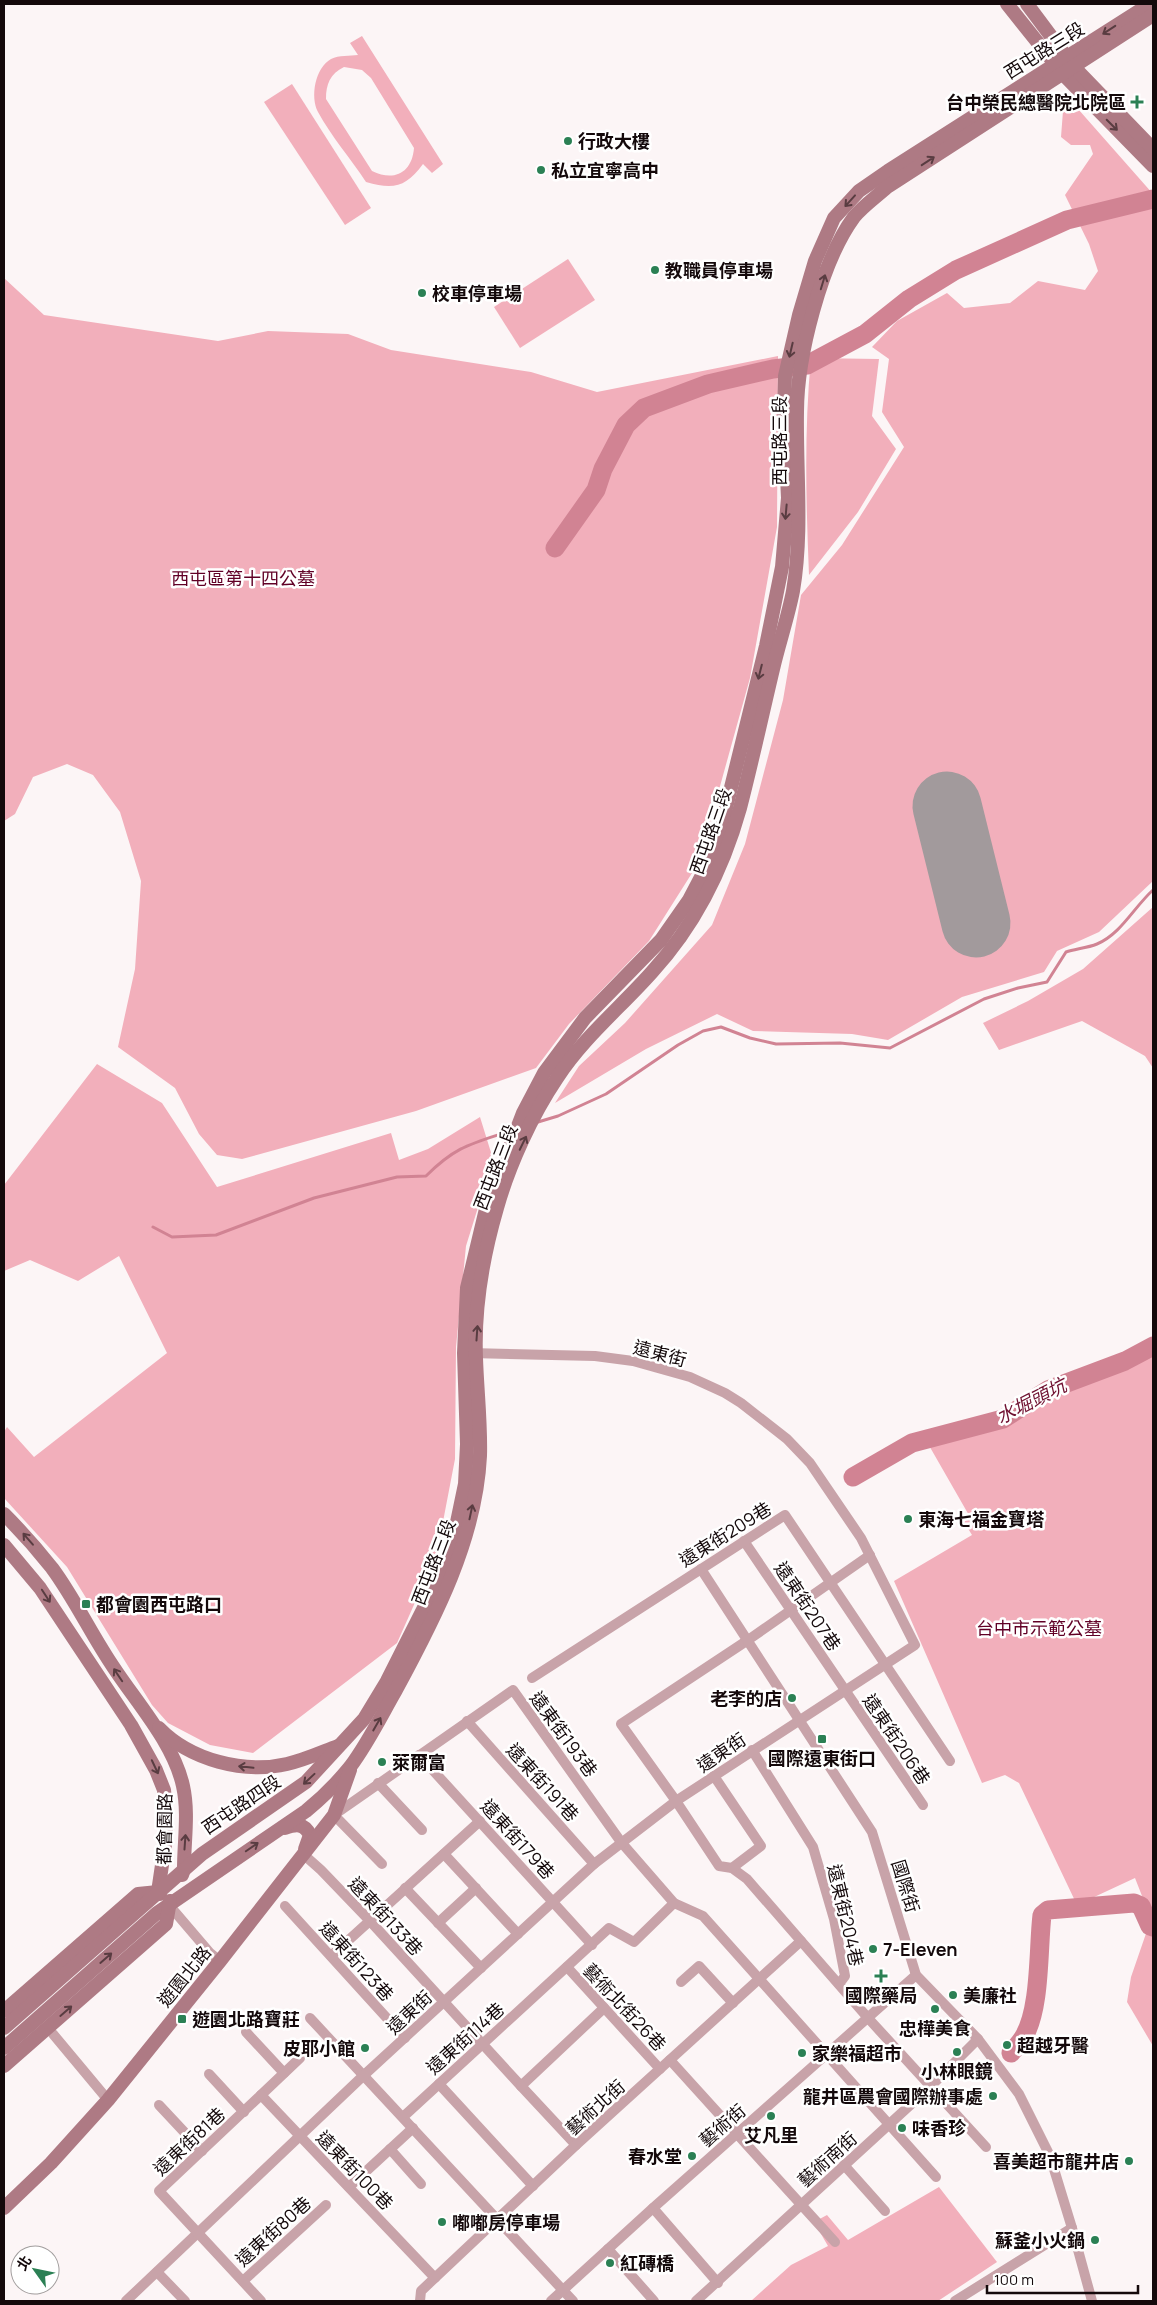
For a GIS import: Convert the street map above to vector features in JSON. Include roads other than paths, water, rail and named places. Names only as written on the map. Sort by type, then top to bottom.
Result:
[{"type":"street","points":[[1007,4],[1065,66],[1153,166]]},
{"type":"street","points":[[1027,4],[1065,66],[1153,149]]},
{"type":"street","name":"西屯路三段","points":[[343,1744],[364,1719],[387,1681],[451,1551],[465,1484],[470,1353],[481,1273],[497,1206],[523,1142],[556,1078],[596,1028],[652,972],[679,938],[718,872],[727,851],[740,808],[792,592],[798,542],[797,407],[800,374],[809,328],[828,265],[857,213],[888,187],[1065,66],[1150,4]]},
{"type":"street","name":"西屯路三段","points":[[351,1765],[402,1678],[440,1601],[462,1550],[476,1489],[480,1456],[470,1353],[467,1288],[486,1209],[523,1113],[544,1073],[585,1018],[661,940],[689,900],[710,860],[722,824],[766,646],[782,567],[788,498],[784,415],[785,376],[815,261],[834,218],[859,191],[1153,15]]},
{"type":"street","name":"遠東街","points":[[126,2301],[363,2076],[594,1864],[676,1801],[915,1645],[861,1538],[802,1452],[773,1426],[725,1393],[690,1377],[633,1361],[595,1356],[470,1353]]},
{"type":"street","name":"都會園路","points":[[4,1514],[53,1570],[100,1648],[162,1740],[182,1784],[186,1803],[184,1869],[169,1905]]},
{"type":"street","name":"遠東街209巷","points":[[532,1678],[785,1515],[950,1761]]},
{"type":"street","name":"遠東街207巷","points":[[744,1541],[845,1690]]},
{"type":"street","name":"都會園路","points":[[4,1545],[40,1588],[131,1725],[156,1770],[164,1790],[166,1821],[166,1838],[158,1892]]},
{"type":"street","points":[[870,1555],[748,1640],[621,1724],[720,1866],[732,1868],[747,1879],[868,2018],[986,2147]]},
{"type":"street","name":"國際街","points":[[701,1568],[872,1832],[916,1975],[978,2039],[1019,2094],[1050,2156],[1092,2301]]},
{"type":"street","name":"遠東街193巷","points":[[467,1721],[513,1690],[621,1842]]},
{"type":"street","name":"遠東街206巷","points":[[845,1690],[923,1806]]},
{"type":"street","points":[[4,2048],[169,1905],[196,1888],[317,1801],[351,1765],[343,1744],[289,1764],[268,1768],[233,1765],[214,1760],[177,1743],[146,1715]]},
{"type":"street","points":[[382,1864],[334,1815],[467,1721]]},
{"type":"street","name":"遠東街191巷","points":[[467,1721],[594,1864]]},
{"type":"street","name":"西屯路四段","points":[[4,2028],[184,1869],[233,1831],[306,1782],[343,1744]]},
{"type":"street","name":"遠東街204巷","points":[[752,1750],[813,1847],[834,1919],[845,1976],[839,1984]]},
{"type":"street","name":"遠東街179巷","points":[[419,1755],[592,1944]]},
{"type":"street","name":"遊園北路","points":[[4,2208],[51,2163],[108,2100],[220,1961],[334,1815],[351,1765]]},
{"type":"street","points":[[714,1776],[761,1846],[732,1868]]},
{"type":"street","points":[[378,1784],[422,1830]]},
{"type":"street","points":[[331,1956],[480,1821]]},
{"type":"street","points":[[270,1834],[298,1824],[306,1828],[310,1835],[303,1854]]},
{"type":"street","points":[[621,1842],[674,1903],[703,1916],[759,1981],[936,2177]]},
{"type":"street","name":"遠東街133巷","points":[[303,1854],[370,1921],[576,2145]]},
{"type":"street","points":[[444,1854],[518,1934]]},
{"type":"street","points":[[405,1888],[481,1968]]},
{"type":"street","points":[[438,1923],[476,1888]]},
{"type":"street","points":[[158,1892],[205,1948],[220,1961]]},
{"type":"street","name":"西屯路四段","points":[[4,2012],[138,1894],[158,1892]]},
{"type":"street","name":"遠東街114巷","points":[[403,2117],[608,1928],[634,1942],[674,1903]]},
{"type":"street","points":[[4,2066],[166,1924],[169,1905]]},
{"type":"street","name":"遠東街123巷","points":[[285,1906],[405,2038]]},
{"type":"street","name":"藝術北街","points":[[420,2301],[422,2291],[435,2278],[576,2145],[801,1941]]},
{"type":"street","points":[[681,1982],[700,1966],[733,2003]]},
{"type":"street","name":"藝術北街26巷","points":[[567,1967],[660,2069]]},
{"type":"street","name":"藝術街","points":[[551,2301],[916,1975]]},
{"type":"street","points":[[521,2086],[604,2008]]},
{"type":"street","points":[[310,2018],[573,2301]]},
{"type":"street","points":[[246,2032],[284,2073]]},
{"type":"street","points":[[53,2034],[108,2100]]},
{"type":"street","name":"藝術南街","points":[[696,2301],[718,2283],[800,2204],[889,2126],[978,2039]]},
{"type":"street","name":"遠東街81巷","points":[[198,2232],[159,2191],[300,2058]]},
{"type":"street","points":[[670,2060],[835,2242]]},
{"type":"street","points":[[208,2074],[244,2112]]},
{"type":"street","points":[[440,2084],[533,2186]]},
{"type":"street","points":[[261,2095],[300,2136]]},
{"type":"street","points":[[159,2105],[202,2150]]},
{"type":"street","points":[[349,2187],[413,2128]]},
{"type":"street","name":"遠東街100巷","points":[[300,2136],[435,2278]]},
{"type":"street","points":[[390,2149],[421,2184]]},
{"type":"street","points":[[844,2165],[886,2211]]},
{"type":"street","name":"遠東街80巷","points":[[243,2281],[326,2205]]},
{"type":"street","points":[[653,2208],[718,2283]]},
{"type":"street","points":[[955,2301],[1072,2228]]},
{"type":"street","points":[[198,2232],[261,2301]]},
{"type":"street","points":[[608,2249],[654,2301]]},
{"type":"street","points":[[157,2272],[185,2301]]},
{"type":"waterway","points":[[555,548],[596,490],[603,469],[626,425],[644,408],[708,384],[773,369],[807,365],[865,334],[909,299],[956,270],[1067,220],[1153,199]]},
{"type":"waterway","points":[[538,1122],[558,1116],[606,1094],[678,1045],[703,1031],[721,1027],[750,1038],[776,1044],[840,1043],[890,1048],[984,999],[1018,988],[1047,982],[1066,952],[1106,940],[1153,890]]},
{"type":"waterway","points":[[153,1227],[172,1237],[216,1235],[314,1198],[397,1177],[426,1176],[455,1152],[507,1132]]},
{"type":"waterway","name":"水堀頭坑","points":[[853,1477],[912,1443],[1003,1419],[1048,1390],[1125,1361],[1153,1346]]},
{"type":"waterway","points":[[1011,2053],[1023,2038],[1033,2012],[1038,1978],[1042,1915],[1048,1910],[1134,1903],[1141,1906],[1150,1926],[1153,1927]]},
{"type":"place","name":"台中榮民總醫院北院區","points":[[1137,102]]},
{"type":"place","name":"行政大樓","points":[[568,141]]},
{"type":"place","name":"私立宜寧高中","points":[[541,170]]},
{"type":"place","name":"教職員停車場","points":[[655,270]]},
{"type":"place","name":"校車停車場","points":[[422,293]]},
{"type":"place","name":"東海七福金寶塔","points":[[908,1519]]},
{"type":"place","name":"都會園西屯路口","points":[[86,1604]]},
{"type":"place","name":"老李的店","points":[[792,1698]]},
{"type":"place","name":"國際遠東街口","points":[[822,1739]]},
{"type":"place","name":"萊爾富","points":[[382,1762]]},
{"type":"place","name":"7-Eleven","points":[[873,1949]]},
{"type":"place","name":"國際藥局","points":[[881,1976]]},
{"type":"place","name":"美廉社","points":[[953,1995]]},
{"type":"place","name":"忠樺美食","points":[[935,2009]]},
{"type":"place","name":"遊園北路寶莊","points":[[182,2019]]},
{"type":"place","name":"超越牙醫","points":[[1007,2045]]},
{"type":"place","name":"皮耶小館","points":[[365,2048]]},
{"type":"place","name":"小林眼鏡","points":[[957,2052]]},
{"type":"place","name":"家樂福超市","points":[[802,2053]]},
{"type":"place","name":"龍井區農會國際辦事處","points":[[993,2096]]},
{"type":"place","name":"艾凡里","points":[[771,2116]]},
{"type":"place","name":"味香珍","points":[[902,2128]]},
{"type":"place","name":"春水堂","points":[[692,2156]]},
{"type":"place","name":"喜美超市龍井店","points":[[1129,2161]]},
{"type":"place","name":"嘟嘟房停車場","points":[[442,2222]]},
{"type":"place","name":"蘇釜小火鍋","points":[[1095,2240]]},
{"type":"place","name":"紅磚橋","points":[[610,2263]]},
{"type":"park label","name":"西屯區第十四公墓","points":[[243,578]]},
{"type":"park label","name":"台中市示範公墓","points":[[1039,1628]]}]
